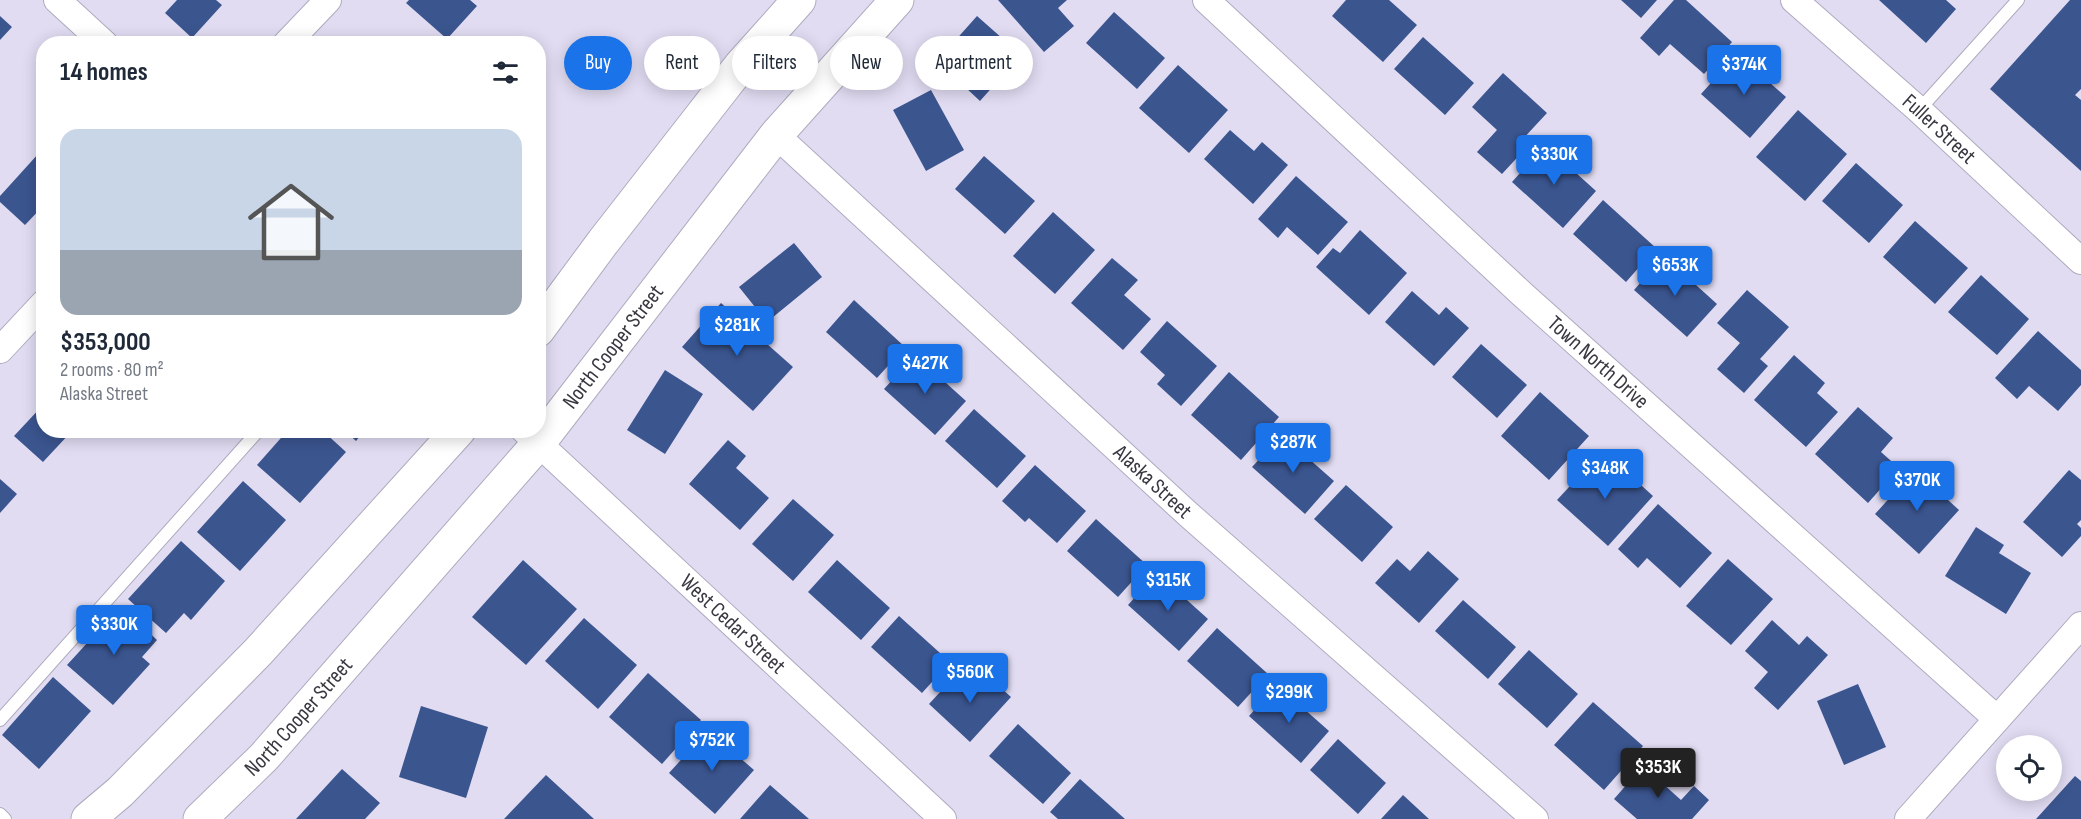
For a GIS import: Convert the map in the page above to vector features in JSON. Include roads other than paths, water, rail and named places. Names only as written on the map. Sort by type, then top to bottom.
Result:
[{"type":"main road","points":[[546,319],[741,65],[799,0]]},
{"type":"main road","name":"North Cooper Street","points":[[546,419],[776,135],[897,0]]},
{"type":"main road","points":[[88,819],[120,792],[258,652],[452,438]]},
{"type":"main road","name":"North Cooper Street","points":[[201,819],[264,757],[530,438]]},
{"type":"street","points":[[57,0],[96,36]]},
{"type":"street","points":[[294,36],[328,0]]},
{"type":"street","name":"Town North Drive","points":[[1206,0],[1522,294],[1997,719]]},
{"type":"street","name":"Fuller Street","points":[[1794,0],[1919,111],[2081,261]]},
{"type":"street","name":"Alaska Street","points":[[776,135],[1189,515],[1535,819]]},
{"type":"street","points":[[0,350],[36,312]]},
{"type":"street","name":"West Cedar Street","points":[[532,438],[943,819]]},
{"type":"street","points":[[1908,819],[2081,625]]},
{"type":"lane","points":[[1919,111],[2018,0]]},
{"type":"lane","points":[[0,720],[252,438]]},
{"type":"lane","points":[[0,814],[5,819]]}]
